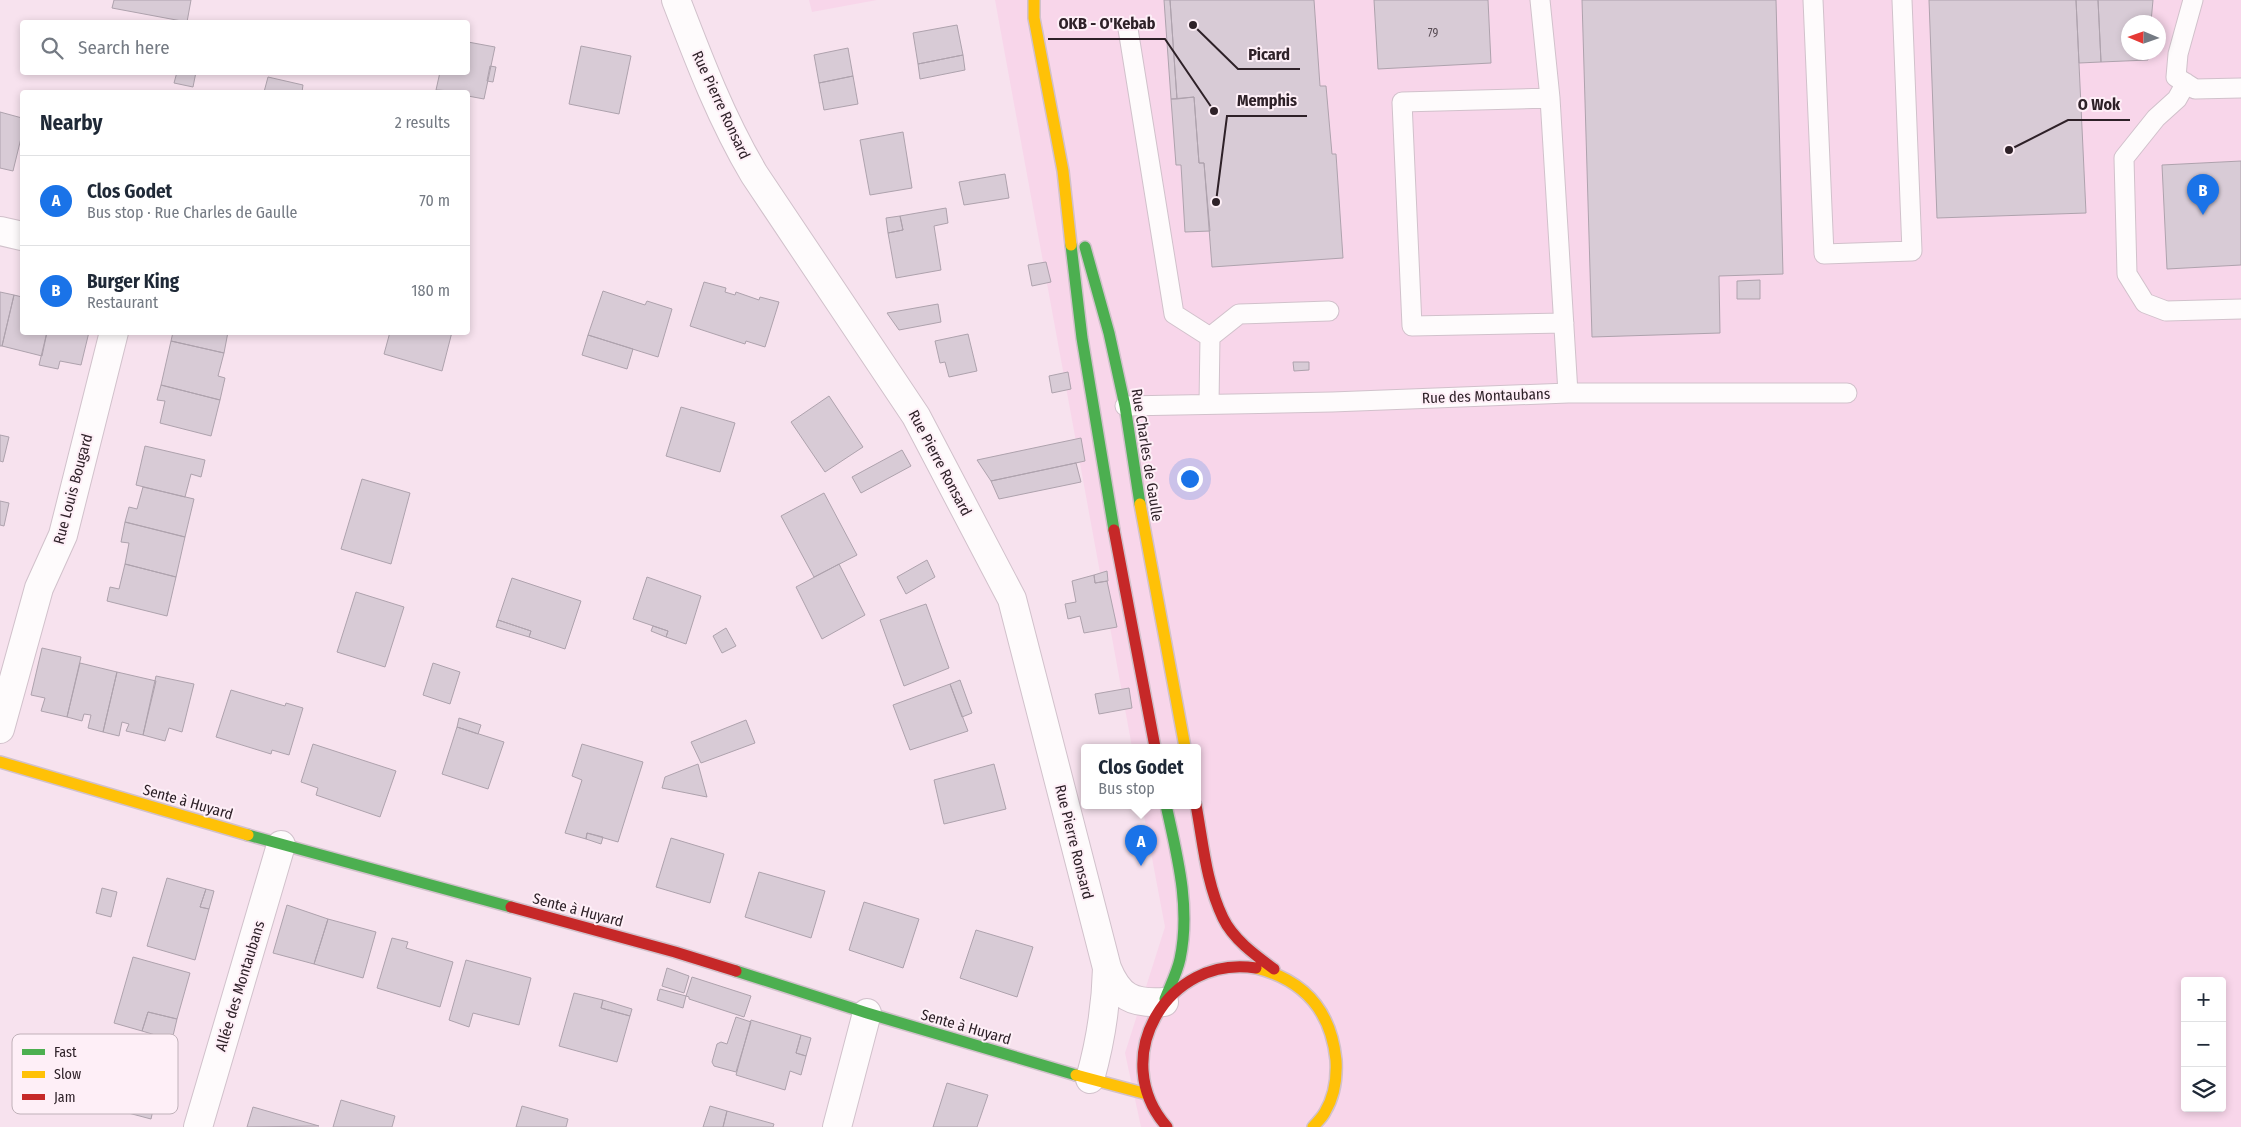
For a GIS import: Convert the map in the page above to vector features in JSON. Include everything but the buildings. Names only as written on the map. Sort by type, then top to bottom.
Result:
[{"type":"street","name":"Rue Pierre Ronsard","points":[[676,0],[708,86],[733,138],[754,174],[916,416],[1012,599],[1107,968],[1114,984],[1128,997],[1145,1003],[1164,1002]]},
{"type":"street","name":"Rue Charles de Gaulle","points":[[1026,0],[1034,18]]},
{"type":"street","name":"Rue Charles de Gaulle","points":[[1034,0],[1034,18],[1063,171],[1082,338],[1113,523],[1155,744]]},
{"type":"street","name":"Rue Charles de Gaulle","points":[[1063,171],[1109,333],[1125,406],[1142,519],[1184,744]]},
{"type":"street","points":[[0,231],[20,236]]},
{"type":"street","name":"Rue Louis Bougard","points":[[0,729],[38,588],[63,535],[113,335]]},
{"type":"street","name":"Sente à Huyard","points":[[0,762],[281,845],[675,952],[867,1013],[1147,1094]]},
{"type":"street","points":[[1167,809],[1182,888],[1184,922],[1180,959],[1164,1002],[1148,1031],[1142,1062],[1147,1094],[1162,1122],[1167,1127]]},
{"type":"street","points":[[1197,809],[1210,883],[1223,919],[1248,950],[1308,992],[1327,1018],[1337,1049],[1336,1082],[1325,1112],[1312,1127]]},
{"type":"street","name":"Allée des Montaubans","points":[[198,1127],[281,845]]},
{"type":"street","points":[[1164,1002],[1187,980],[1217,968],[1249,965],[1281,974]]},
{"type":"street","name":"Rue Pierre Ronsard","points":[[1090,1079],[1100,1043],[1105,1015],[1107,968]]},
{"type":"street","points":[[837,1127],[867,1013]]},
{"type":"lane","points":[[1540,0],[1550,98],[1568,393]]},
{"type":"lane","points":[[1813,0],[1824,254],[1912,250],[1902,0]]},
{"type":"lane","points":[[2193,0],[2178,54],[2176,77],[2195,89],[2241,88]]},
{"type":"lane","points":[[1128,29],[1174,314],[1210,337]]},
{"type":"lane","points":[[2186,83],[2177,98],[2156,118],[2124,158],[2128,274],[2145,303],[2166,310],[2241,309]]},
{"type":"lane","points":[[1550,98],[1402,102],[1412,326],[1564,323]]},
{"type":"lane","points":[[1210,337],[1239,314],[1329,311]]},
{"type":"lane","points":[[1209,404],[1210,337]]},
{"type":"lane","name":"Rue des Montaubans","points":[[1125,406],[1332,402],[1568,393],[1847,393]]},
{"type":"shaded area","points":[[809,0],[877,0],[812,12]]},
{"type":"shaded area","points":[[995,0],[2241,0],[2241,1127],[1141,1127],[1125,1053],[1165,927],[1143,809],[1201,809],[1201,744],[1131,744]]},
{"type":"traffic: fast","points":[[1071,245],[1082,338],[1114,530]]},
{"type":"traffic: fast","points":[[1085,247],[1109,333],[1125,406],[1140,504]]},
{"type":"traffic: fast","points":[[1165,999],[1180,959],[1184,920],[1181,881],[1167,809]]},
{"type":"traffic: fast","points":[[248,835],[511,907]]},
{"type":"traffic: fast","points":[[736,971],[867,1013],[1076,1075]]},
{"type":"traffic: slow","points":[[1034,0],[1034,18],[1063,171],[1071,245]]},
{"type":"traffic: slow","points":[[1140,504],[1184,744]]},
{"type":"traffic: slow","points":[[0,762],[248,835]]},
{"type":"traffic: slow","points":[[1256,968],[1273,973],[1301,989],[1321,1012],[1328,1026],[1336,1060],[1335,1080],[1328,1106],[1313,1127]]},
{"type":"traffic: slow","points":[[1076,1075],[1147,1094]]},
{"type":"traffic: jam","points":[[1114,530],[1154,744]]},
{"type":"traffic: jam","points":[[1197,809],[1209,877],[1223,918],[1239,940],[1274,969]]},
{"type":"traffic: jam","points":[[511,907],[675,952],[736,971]]},
{"type":"traffic: jam","points":[[1167,1127],[1150,1100],[1143,1072],[1145,1043],[1156,1017],[1173,994],[1196,977],[1224,968],[1256,968]]},
{"type":"place","name":"Picard","points":[[1193,25]]},
{"type":"place","name":"OKB - O'Kebab","points":[[1214,111]]},
{"type":"place","name":"O Wok","points":[[2009,150]]},
{"type":"place","name":"Memphis","points":[[1216,202]]},
{"type":"place","name":"Burger King","points":[[2203,215]]},
{"type":"place","name":"Clos Godet","points":[[1141,866]]}]
